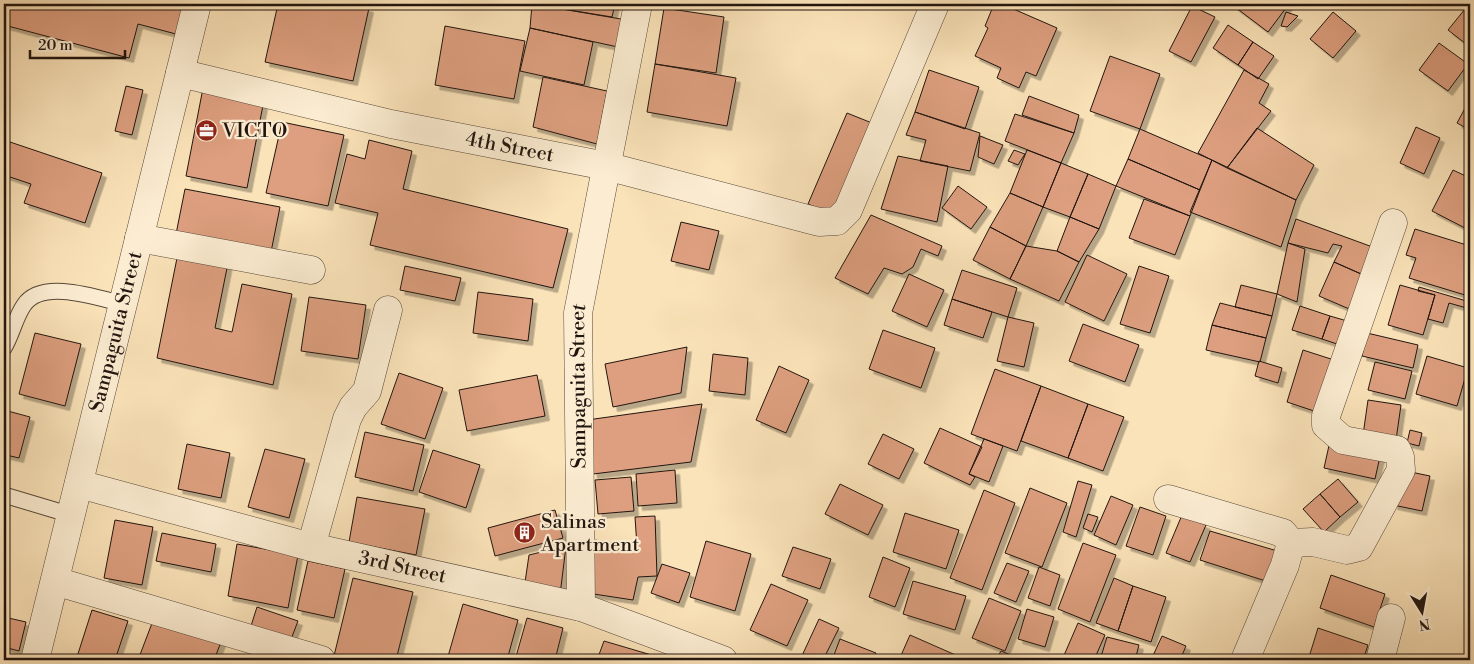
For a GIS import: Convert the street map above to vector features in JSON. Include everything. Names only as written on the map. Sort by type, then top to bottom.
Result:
[{"type":"street","name":"Sampaguita Street","points":[[35,660],[197,4]]},
{"type":"street","name":"Sampaguita Street","points":[[581,607],[578,313],[638,4]]},
{"type":"street","name":"4th Street","points":[[180,72],[391,124],[606,166],[818,222],[837,221],[848,210],[935,4]]},
{"type":"street","points":[[1288,554],[1313,542],[1347,550],[1359,547],[1401,470],[1400,457],[1397,450],[1343,440],[1326,425],[1326,416],[1394,223]]},
{"type":"street","points":[[139,238],[311,270]]},
{"type":"street","points":[[311,547],[347,419],[353,407],[367,390],[388,310]]},
{"type":"street","name":"3rd Street","points":[[78,484],[311,547],[581,607],[723,660]]},
{"type":"street","points":[[1168,499],[1283,533],[1288,554],[1245,660]]},
{"type":"street","points":[[55,581],[321,660]]},
{"type":"street","points":[[1380,660],[1391,618]]},
{"type":"lane","points":[[4,348],[24,304],[42,293],[65,290],[123,304]]},
{"type":"lane","points":[[4,495],[71,515]]},
{"type":"building","points":[[4,4],[184,4],[176,34],[138,24],[129,58],[4,25]]},
{"type":"building","points":[[278,4],[351,4],[369,8],[353,81],[265,62]]},
{"type":"building","points":[[532,4],[621,19],[618,47],[530,28]]},
{"type":"building","points":[[564,4],[615,4],[612,17],[563,9]]},
{"type":"building","points":[[994,4],[1002,4],[1057,28],[1036,76],[1026,72],[1019,88],[997,78],[1001,68],[975,56],[988,28],[985,26]]},
{"type":"building","points":[[1231,4],[1289,4],[1268,32]]},
{"type":"building","points":[[1470,4],[1470,47],[1448,30]]},
{"type":"building","points":[[1192,6],[1215,17],[1191,62],[1169,51]]},
{"type":"building","points":[[664,8],[724,17],[716,73],[655,64]]},
{"type":"building","points":[[1286,12],[1298,16],[1287,27],[1281,26]]},
{"type":"building","points":[[1333,12],[1356,31],[1333,58],[1310,39]]},
{"type":"building","points":[[1228,25],[1253,42],[1238,65],[1213,48]]},
{"type":"building","points":[[445,26],[525,41],[514,99],[435,85]]},
{"type":"building","points":[[530,28],[593,42],[584,85],[520,71]]},
{"type":"building","points":[[1253,42],[1274,56],[1258,79],[1238,65]]},
{"type":"building","points":[[1439,43],[1468,64],[1448,91],[1419,70]]},
{"type":"building","points":[[1110,56],[1160,74],[1140,129],[1090,111]]},
{"type":"building","points":[[655,64],[736,78],[727,126],[647,112]]},
{"type":"building","points":[[929,70],[979,87],[965,129],[915,112]]},
{"type":"building","points":[[1244,70],[1269,84],[1259,103],[1271,111],[1227,168],[1198,153]]},
{"type":"building","points":[[543,77],[607,91],[597,144],[533,127]]},
{"type":"building","points":[[126,86],[143,90],[132,135],[115,131]]},
{"type":"building","points":[[203,88],[264,100],[247,188],[186,176]]},
{"type":"building","points":[[1029,96],[1079,115],[1074,133],[1022,115]]},
{"type":"building","points":[[1470,99],[1470,130],[1457,123]]},
{"type":"building","points":[[915,112],[980,133],[970,171],[920,161],[926,140],[906,135]]},
{"type":"building","points":[[847,113],[877,125],[838,217],[808,204]]},
{"type":"building","points":[[1015,114],[1074,133],[1061,163],[1005,141]]},
{"type":"building","points":[[282,122],[344,135],[328,206],[266,193]]},
{"type":"building","points":[[1416,127],[1440,138],[1424,174],[1400,163]]},
{"type":"building","points":[[1257,128],[1314,165],[1296,200],[1227,168]]},
{"type":"building","points":[[1140,129],[1212,160],[1200,190],[1128,159]]},
{"type":"building","points":[[980,136],[1003,145],[994,164],[978,157]]},
{"type":"building","points":[[369,140],[412,151],[403,189],[568,229],[553,288],[370,245],[378,213],[335,203],[347,154],[365,159]]},
{"type":"building","points":[[10,142],[102,173],[85,223],[24,203],[31,184],[4,175],[4,161]]},
{"type":"building","points":[[1014,150],[1025,154],[1018,165],[1008,161]]},
{"type":"building","points":[[1027,150],[1061,163],[1043,207],[1010,193]]},
{"type":"building","points":[[898,156],[948,166],[937,222],[881,209]]},
{"type":"building","points":[[1128,159],[1200,190],[1190,216],[1116,186]]},
{"type":"building","points":[[1212,160],[1296,200],[1281,247],[1190,212]]},
{"type":"building","points":[[1061,163],[1088,174],[1070,217],[1043,207]]},
{"type":"building","points":[[1453,170],[1470,178],[1470,219],[1465,228],[1432,211]]},
{"type":"building","points":[[1088,174],[1116,186],[1099,229],[1070,217]]},
{"type":"building","points":[[958,186],[987,207],[971,229],[942,208]]},
{"type":"building","points":[[185,189],[280,207],[271,252],[176,234]]},
{"type":"building","points":[[1010,193],[1043,207],[1026,246],[990,227]]},
{"type":"building","points":[[1144,199],[1190,216],[1175,255],[1129,238]]},
{"type":"building","points":[[871,215],[942,246],[938,256],[921,249],[913,267],[902,274],[884,268],[868,294],[835,278]]},
{"type":"building","points":[[1070,217],[1099,229],[1079,262],[1057,251]]},
{"type":"building","points":[[1296,219],[1389,253],[1377,281],[1334,262],[1342,246],[1333,244],[1328,253],[1288,243]]},
{"type":"building","points":[[681,222],[719,231],[709,270],[671,261]]},
{"type":"building","points":[[990,227],[1026,246],[1010,279],[973,260]]},
{"type":"building","points":[[1415,229],[1470,246],[1470,278],[1465,295],[1409,278],[1416,258],[1406,255]]},
{"type":"building","points":[[1288,243],[1305,249],[1297,302],[1277,294]]},
{"type":"building","points":[[1026,246],[1057,251],[1079,262],[1059,301],[1010,279]]},
{"type":"building","points":[[178,253],[228,263],[215,328],[232,332],[242,284],[292,294],[273,385],[157,358]]},
{"type":"building","points":[[1087,255],[1127,274],[1104,321],[1065,302]]},
{"type":"building","points":[[1334,262],[1377,281],[1361,314],[1319,296]]},
{"type":"building","points":[[405,266],[461,278],[455,301],[400,290]]},
{"type":"building","points":[[1139,266],[1169,276],[1150,333],[1120,324]]},
{"type":"building","points":[[962,270],[1017,288],[1008,317],[952,299]]},
{"type":"building","points":[[909,274],[944,290],[927,327],[892,311]]},
{"type":"building","points":[[1241,285],[1277,294],[1272,316],[1235,307]]},
{"type":"building","points":[[1400,285],[1435,295],[1423,335],[1388,325]]},
{"type":"building","points":[[1419,287],[1470,302],[1470,309],[1449,303],[1443,323],[1428,319],[1435,295],[1418,291]]},
{"type":"building","points":[[478,292],[533,299],[528,341],[473,333]]},
{"type":"building","points":[[309,297],[366,305],[358,359],[301,351]]},
{"type":"building","points":[[952,299],[992,312],[983,338],[944,325]]},
{"type":"building","points":[[1220,303],[1272,316],[1266,338],[1212,325]]},
{"type":"building","points":[[1300,306],[1330,316],[1322,339],[1292,330]]},
{"type":"building","points":[[1330,316],[1354,323],[1346,347],[1322,339]]},
{"type":"building","points":[[1008,317],[1034,323],[1024,367],[997,361]]},
{"type":"building","points":[[1083,324],[1139,345],[1125,382],[1069,361]]},
{"type":"building","points":[[1212,325],[1266,338],[1260,362],[1206,350]]},
{"type":"building","points":[[883,330],[935,348],[921,388],[869,369]]},
{"type":"building","points":[[35,333],[81,344],[65,406],[19,394]]},
{"type":"building","points":[[1367,333],[1418,345],[1413,368],[1362,356]]},
{"type":"building","points":[[687,347],[681,393],[613,407],[605,364]]},
{"type":"building","points":[[1303,350],[1334,360],[1317,412],[1287,402]]},
{"type":"building","points":[[713,354],[748,358],[745,395],[709,391]]},
{"type":"building","points":[[1427,356],[1468,368],[1457,406],[1416,394]]},
{"type":"building","points":[[1259,361],[1282,368],[1278,383],[1255,376]]},
{"type":"building","points":[[1375,362],[1412,371],[1405,399],[1368,390]]},
{"type":"building","points":[[779,366],[809,380],[786,433],[756,420]]},
{"type":"building","points":[[995,369],[1041,386],[1017,451],[971,434]]},
{"type":"building","points":[[399,373],[443,388],[425,439],[381,424]]},
{"type":"building","points":[[537,375],[545,416],[467,431],[459,390]]},
{"type":"building","points":[[1041,386],[1088,404],[1068,458],[1021,441]]},
{"type":"building","points":[[1368,400],[1401,405],[1396,440],[1363,435]]},
{"type":"building","points":[[702,404],[691,462],[593,474],[587,420]]},
{"type":"building","points":[[1088,404],[1124,417],[1103,471],[1068,458]]},
{"type":"building","points":[[4,410],[30,417],[19,458],[6,455],[4,464]]},
{"type":"building","points":[[940,428],[982,447],[969,474],[975,477],[970,485],[924,463]]},
{"type":"building","points":[[1410,430],[1422,433],[1419,446],[1407,443]]},
{"type":"building","points":[[365,432],[424,445],[413,491],[355,477]]},
{"type":"building","points":[[1332,432],[1383,443],[1375,479],[1324,468]]},
{"type":"building","points":[[883,434],[914,449],[899,479],[868,464]]},
{"type":"building","points":[[984,439],[1003,446],[989,482],[969,474]]},
{"type":"building","points":[[187,444],[230,453],[221,498],[178,489]]},
{"type":"building","points":[[265,449],[305,459],[289,518],[248,507]]},
{"type":"building","points":[[433,450],[480,465],[466,508],[419,492]]},
{"type":"building","points":[[675,470],[677,503],[638,506],[636,474]]},
{"type":"building","points":[[1401,470],[1430,476],[1422,511],[1393,505]]},
{"type":"building","points":[[631,477],[634,511],[598,514],[595,480]]},
{"type":"building","points":[[1338,479],[1358,502],[1340,517],[1320,494]]},
{"type":"building","points":[[1078,481],[1092,485],[1076,537],[1063,532]]},
{"type":"building","points":[[840,484],[883,505],[868,535],[825,514]]},
{"type":"building","points":[[1030,488],[1067,503],[1042,567],[1005,553]]},
{"type":"building","points":[[984,490],[1015,503],[982,590],[950,578]]},
{"type":"building","points":[[1320,494],[1340,517],[1324,532],[1303,509]]},
{"type":"building","points":[[1111,496],[1133,505],[1116,545],[1094,535]]},
{"type":"building","points":[[357,497],[425,509],[416,555],[349,542]]},
{"type":"building","points":[[1140,507],[1166,516],[1153,555],[1126,546]]},
{"type":"building","name":"Salinas Apartment","points":[[555,510],[563,538],[495,556],[488,528]]},
{"type":"building","points":[[905,513],[959,530],[946,569],[893,552]]},
{"type":"building","points":[[1088,514],[1098,517],[1092,532],[1083,528]]},
{"type":"building","points":[[1182,515],[1206,525],[1190,562],[1166,553]]},
{"type":"building","points":[[655,516],[657,576],[638,577],[633,600],[587,593],[595,540],[637,547],[635,517]]},
{"type":"building","points":[[115,520],[153,527],[142,585],[104,578]]},
{"type":"building","points":[[1210,531],[1284,553],[1275,584],[1200,560]]},
{"type":"building","points":[[162,533],[216,544],[211,572],[156,561]]},
{"type":"building","points":[[706,541],[751,554],[735,611],[690,597]]},
{"type":"building","points":[[1083,543],[1116,555],[1090,622],[1058,609]]},
{"type":"building","points":[[237,544],[298,555],[288,608],[228,596]]},
{"type":"building","points":[[566,546],[560,595],[524,589],[529,555]]},
{"type":"building","points":[[793,547],[831,559],[820,589],[782,576]]},
{"type":"building","points":[[883,557],[910,568],[895,607],[869,597]]},
{"type":"building","points":[[308,561],[345,569],[334,618],[297,610]]},
{"type":"building","points":[[1007,563],[1029,571],[1016,602],[994,593]]},
{"type":"building","points":[[662,564],[690,573],[679,603],[651,593]]},
{"type":"building","points":[[1039,567],[1060,575],[1050,606],[1028,598]]},
{"type":"building","points":[[1331,575],[1385,594],[1374,627],[1320,608]]},
{"type":"building","points":[[353,578],[413,592],[396,660],[333,660]]},
{"type":"building","points":[[1114,578],[1133,586],[1118,631],[1096,623]]},
{"type":"building","points":[[913,581],[966,596],[955,630],[903,614]]},
{"type":"building","points":[[771,584],[808,600],[787,646],[750,630]]},
{"type":"building","points":[[1133,586],[1166,597],[1151,642],[1118,631]]},
{"type":"building","points":[[989,598],[1021,611],[1005,651],[972,638]]},
{"type":"building","points":[[463,604],[518,620],[507,660],[447,660]]},
{"type":"building","points":[[257,607],[298,621],[290,642],[250,629]]},
{"type":"building","points":[[1027,609],[1054,617],[1045,647],[1018,639]]},
{"type":"building","points":[[92,610],[128,621],[115,660],[76,660]]},
{"type":"building","points":[[4,617],[26,622],[19,651],[4,647]]},
{"type":"building","points":[[154,618],[221,642],[214,660],[138,660]]},
{"type":"building","points":[[527,618],[563,628],[555,660],[515,660]]},
{"type":"building","points":[[819,619],[839,628],[823,660],[800,660]]},
{"type":"building","points":[[1078,623],[1105,635],[1094,660],[1062,660]]},
{"type":"building","points":[[1318,628],[1368,645],[1363,660],[1320,660],[1309,657]]},
{"type":"building","points":[[910,635],[967,660],[899,660]]},
{"type":"building","points":[[1162,636],[1186,646],[1180,660],[1151,660]]},
{"type":"building","points":[[1107,637],[1139,645],[1135,660],[1100,660]]},
{"type":"building","points":[[840,639],[876,653],[873,660],[832,660]]},
{"type":"building","points":[[604,641],[665,659],[665,660],[597,660]]},
{"type":"building","points":[[1001,651],[1023,660],[996,660]]},
{"type":"place","name":"VICTO","points":[[206,131]]},
{"type":"place","name":"Salinas Apartment","points":[[525,533]]}]
